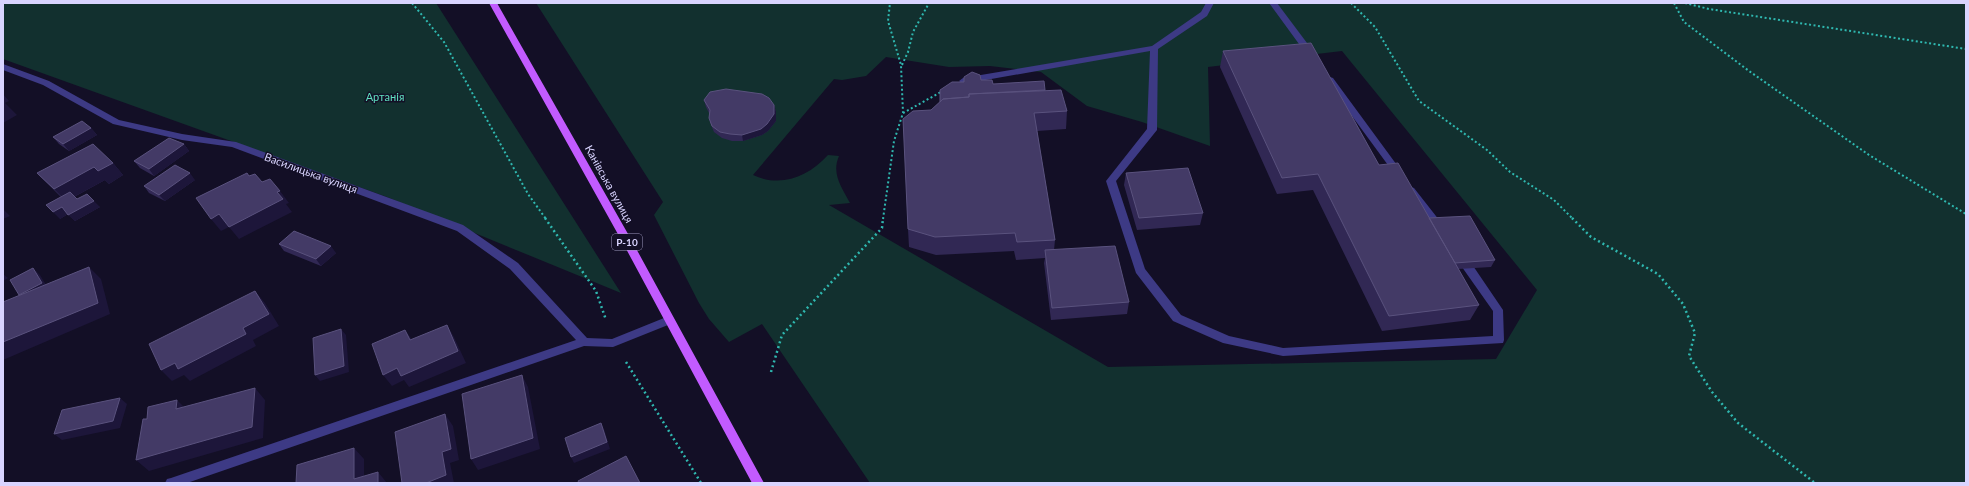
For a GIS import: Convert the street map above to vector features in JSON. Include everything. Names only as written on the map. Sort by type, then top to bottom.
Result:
[{"type":"main road","name":"Канівська вулиця","points":[[493,3],[758,483]]},
{"type":"street","points":[[963,80],[1154,48],[1204,14],[1210,3]]},
{"type":"street","points":[[1273,3],[1315,60]]},
{"type":"street","points":[[1154,48],[1152,130],[1111,181],[1140,270],[1177,318],[1227,340],[1283,352],[1499,340],[1498,310],[1453,246]]},
{"type":"street","name":"Василицька вулиця","points":[[3,67],[46,83],[116,122],[182,137],[233,144],[460,228],[514,266],[584,342]]},
{"type":"street","points":[[1325,73],[1443,233]]},
{"type":"street","points":[[171,483],[584,342],[613,343],[669,320]]},
{"type":"path","points":[[412,3],[444,42],[528,194],[596,291],[613,343],[701,483]]},
{"type":"path","points":[[771,372],[782,335],[882,228],[894,141],[903,113],[901,65],[888,21],[890,3]]},
{"type":"path","points":[[901,65],[908,52],[913,32],[930,3]]},
{"type":"path","points":[[1351,3],[1375,27],[1419,101],[1487,150],[1510,172],[1554,200],[1591,237],[1658,274],[1683,304],[1696,333],[1689,356],[1712,392],[1738,423],[1815,483]]},
{"type":"path","points":[[1674,3],[1684,22],[1749,71],[1869,155],[1966,214]]},
{"type":"path","points":[[1685,3],[1709,9],[1966,49]]},
{"type":"path","points":[[903,113],[963,80]]},
{"type":"green space","name":"Артанія","points":[[3,3],[436,3],[621,293],[387,197],[3,59]]},
{"type":"green space","points":[[536,3],[1966,3],[1966,483],[870,483],[762,324],[729,342],[709,319],[699,303],[654,215],[663,202]],"holes":[[[1342,51],[1537,290],[1496,359],[1108,367],[829,205],[850,203],[838,181],[836,169],[839,156],[828,155],[812,169],[794,178],[774,180],[763,179],[753,175],[834,79],[842,80],[866,76],[886,57],[949,67],[990,66],[1041,72],[1087,106],[1142,122],[1210,146],[1208,67]]]},
{"type":"building","points":[[1311,43],[1379,165],[1398,163],[1479,305],[1389,316],[1318,174],[1282,178],[1223,51]]},
{"type":"building","points":[[972,72],[980,75],[981,80],[992,80],[993,84],[1044,81],[1045,90],[969,94],[969,97],[943,99],[940,102],[940,90],[952,82],[964,82],[964,77]]},
{"type":"building","points":[[726,89],[762,94],[769,98],[774,105],[774,114],[767,124],[761,129],[742,135],[720,132],[712,126],[709,118],[710,110],[704,100],[710,92]]},
{"type":"building","points":[[1061,90],[1067,111],[1034,113],[1055,240],[1017,242],[1015,233],[935,237],[908,229],[903,119],[913,111],[931,110],[943,99],[969,97],[969,94]]},
{"type":"building","points":[[82,121],[91,128],[63,144],[53,137]]},
{"type":"building","points":[[169,138],[184,144],[149,169],[134,161]]},
{"type":"building","points":[[93,144],[113,163],[98,171],[94,167],[54,189],[37,173]]},
{"type":"building","points":[[175,165],[190,173],[159,195],[144,186]]},
{"type":"building","points":[[1188,168],[1203,213],[1139,218],[1126,173]]},
{"type":"building","points":[[247,173],[249,176],[255,174],[262,182],[270,179],[280,191],[277,192],[283,199],[229,227],[219,214],[211,219],[196,198]]},
{"type":"building","points":[[70,192],[77,199],[87,194],[94,201],[68,215],[62,207],[53,212],[46,205]]},
{"type":"building","points":[[1470,216],[1495,260],[1455,263],[1429,218]]},
{"type":"building","points":[[294,231],[331,246],[316,259],[279,244]]},
{"type":"building","points":[[1115,246],[1129,302],[1052,308],[1045,250]]},
{"type":"building","points":[[89,267],[98,303],[3,342],[3,302]]},
{"type":"building","points":[[33,268],[42,283],[19,295],[10,280]]},
{"type":"building","points":[[255,291],[269,314],[243,328],[246,334],[178,369],[175,363],[161,370],[149,344]]},
{"type":"building","points":[[447,325],[458,351],[401,376],[397,368],[383,375],[372,344],[405,330],[410,340]]},
{"type":"building","points":[[341,329],[344,366],[315,375],[313,338]]},
{"type":"building","points":[[522,375],[533,438],[471,459],[462,394]]},
{"type":"building","points":[[255,388],[252,427],[136,460],[143,419],[147,419],[148,407],[177,400],[176,409]]},
{"type":"building","points":[[120,398],[113,421],[54,434],[62,410]]},
{"type":"building","points":[[445,414],[451,449],[442,452],[446,475],[426,483],[402,483],[395,432]]},
{"type":"building","points":[[601,423],[607,442],[571,457],[565,438]]},
{"type":"building","points":[[354,448],[354,479],[378,472],[378,483],[296,483],[297,465]]},
{"type":"building","points":[[626,456],[640,483],[579,483],[578,481]]}]
